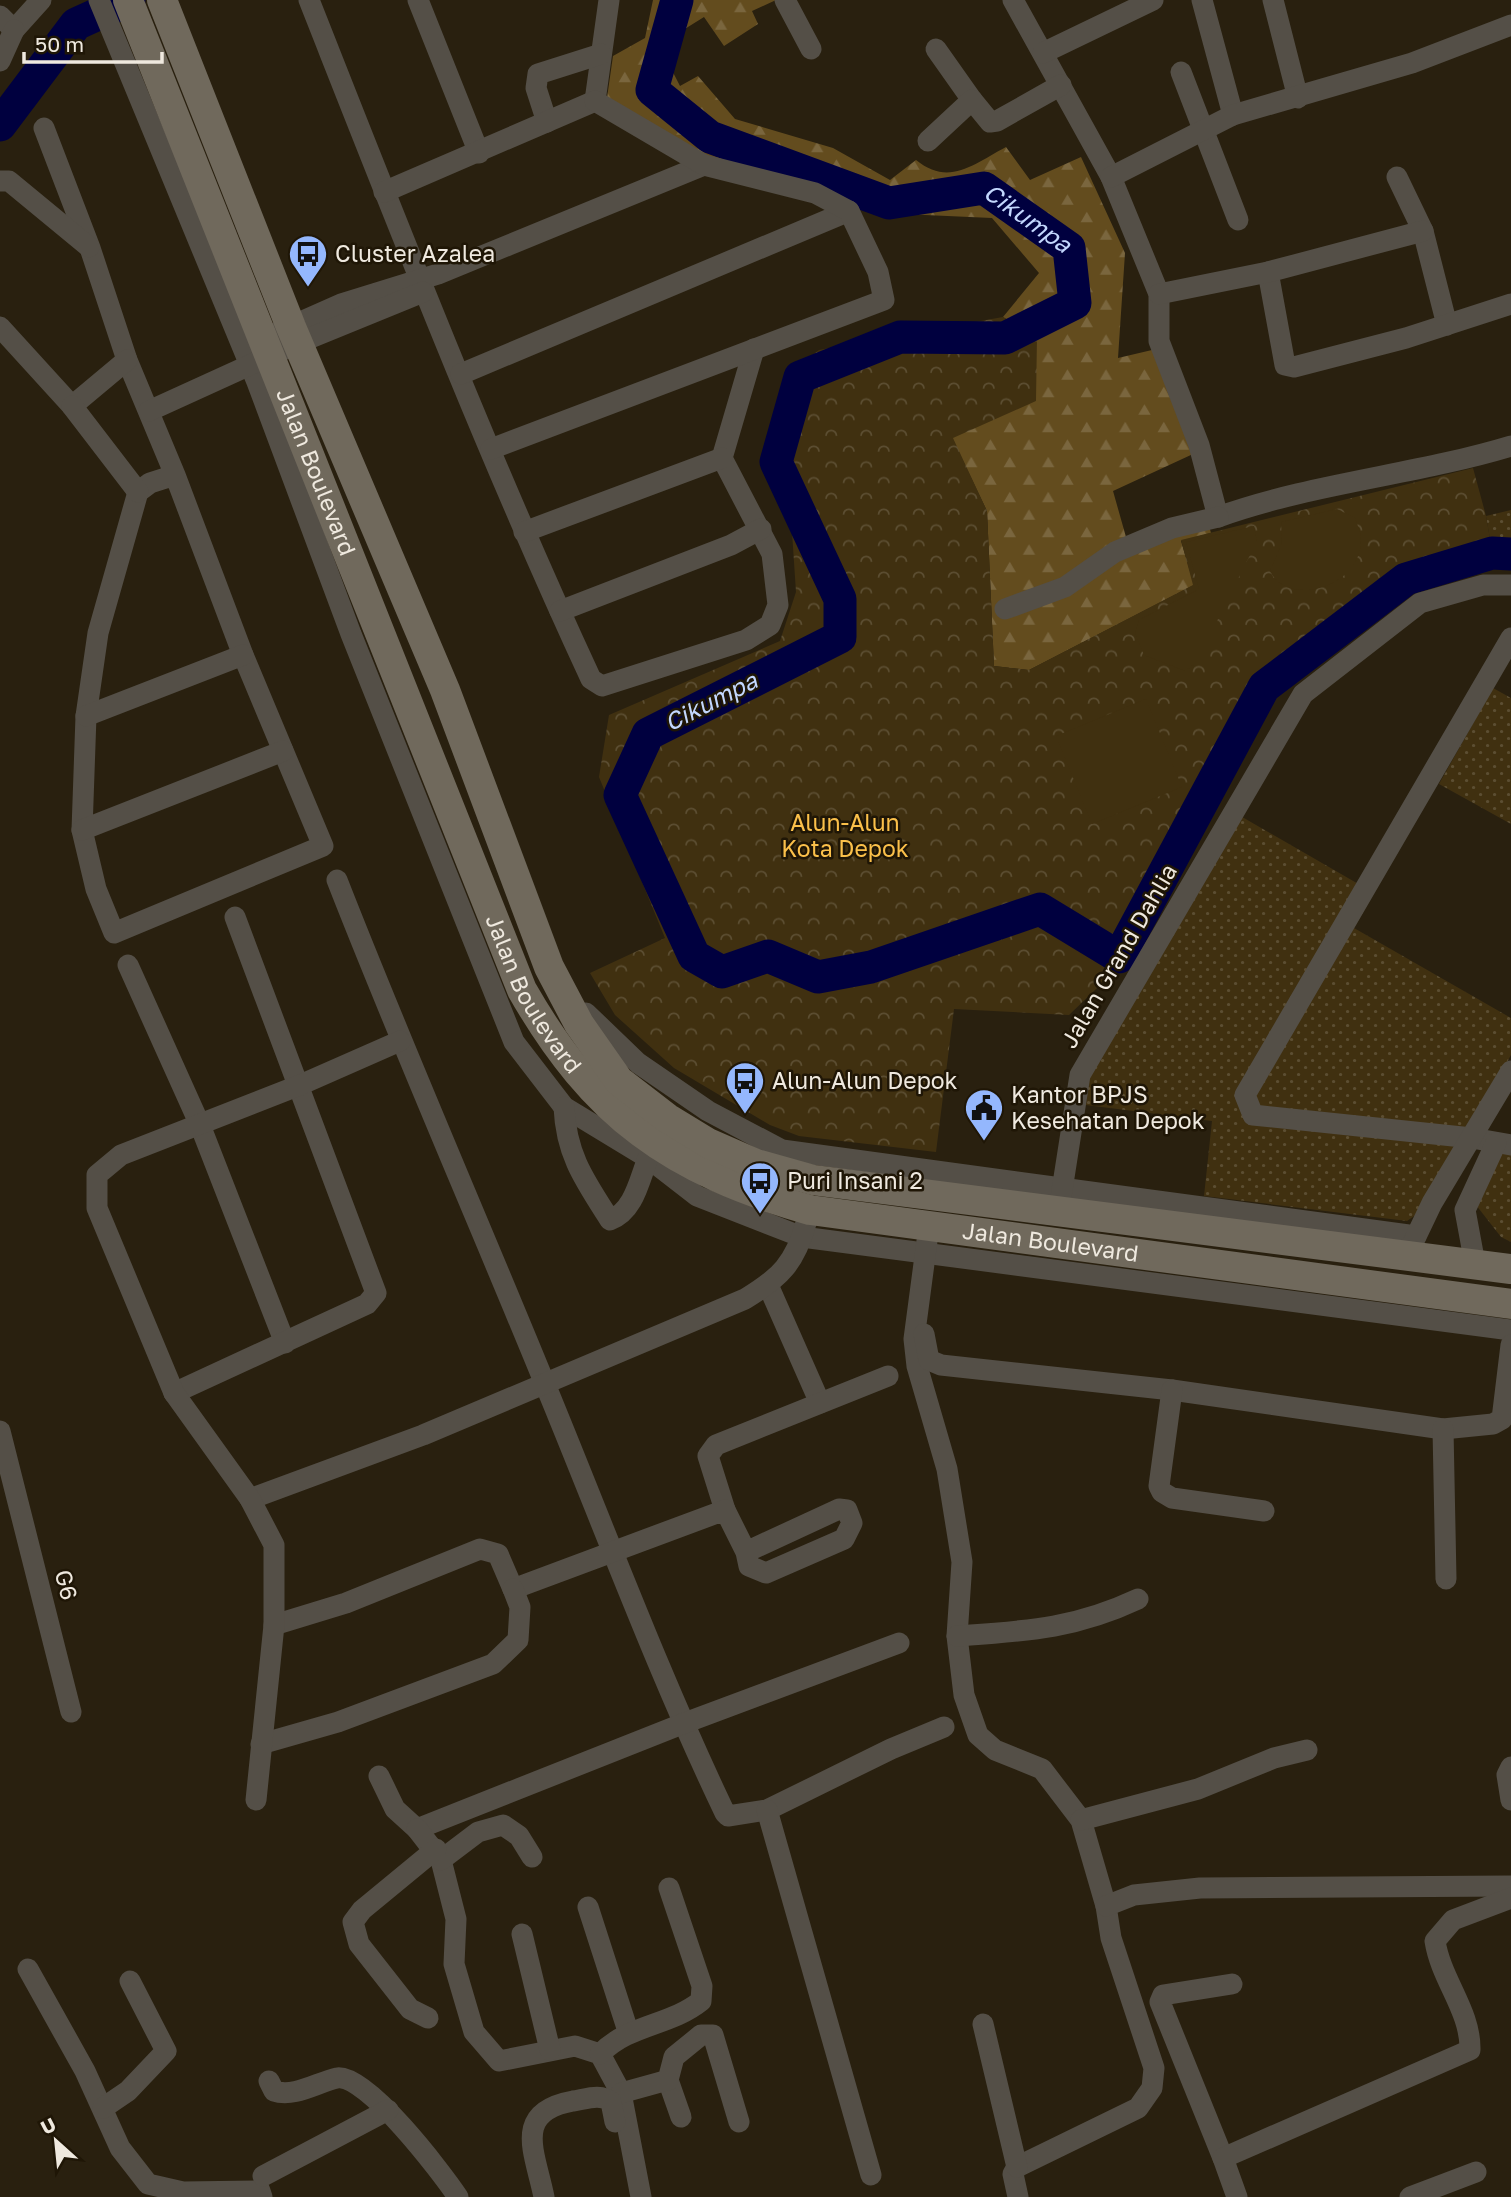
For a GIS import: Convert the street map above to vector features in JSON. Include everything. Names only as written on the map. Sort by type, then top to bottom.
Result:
[{"type":"main road","name":"Jalan Boulevard","points":[[128,0],[260,353],[522,990],[545,1031],[600,1099],[638,1133],[720,1180],[757,1195],[806,1223],[931,1244],[1511,1304]]},
{"type":"main road","name":"Jalan Boulevard","points":[[162,0],[294,335],[446,690],[549,967],[579,1024],[619,1081],[677,1124],[708,1143],[756,1164],[813,1180],[1060,1201],[1412,1246],[1475,1264],[1511,1269]]},
{"type":"street","points":[[0,61],[7,23],[41,0]]},
{"type":"street","points":[[99,0],[260,353],[351,634],[514,1042],[564,1107],[648,1158],[696,1196],[806,1223]]},
{"type":"street","points":[[309,0],[421,286],[461,374],[524,532],[591,679],[602,686],[746,640],[770,625],[778,606],[772,554],[722,458],[754,349]]},
{"type":"street","points":[[418,0],[479,153]]},
{"type":"street","points":[[595,101],[608,0]]},
{"type":"street","points":[[785,0],[811,49]]},
{"type":"street","points":[[1013,0],[1111,177],[1159,294],[1159,341],[1199,445],[1218,517]]},
{"type":"street","points":[[1043,53],[1153,0]]},
{"type":"street","points":[[1202,0],[1233,115]]},
{"type":"street","points":[[1273,0],[1298,98]]},
{"type":"street","points":[[1111,177],[1233,115],[1412,63],[1511,25]]},
{"type":"street","points":[[936,49],[990,122],[997,121],[1061,85]]},
{"type":"street","points":[[547,122],[536,88],[538,74],[601,54]]},
{"type":"street","points":[[1181,72],[1238,220]]},
{"type":"street","points":[[928,141],[972,100]]},
{"type":"street","points":[[384,192],[595,101]]},
{"type":"street","points":[[491,449],[884,300],[878,272],[849,211],[815,194],[704,165],[595,101]]},
{"type":"street","points":[[44,128],[90,248],[127,360],[175,475],[243,655],[323,846],[114,933],[96,889],[82,830],[86,716],[99,633],[138,492],[150,483],[175,475]]},
{"type":"street","points":[[149,411],[294,335],[341,304],[421,286],[438,274],[704,165]]},
{"type":"street","points":[[1397,177],[1423,231],[1447,325]]},
{"type":"street","points":[[0,181],[9,181],[90,248]]},
{"type":"street","points":[[461,374],[849,211]]},
{"type":"street","points":[[1159,294],[1268,272],[1423,231]]},
{"type":"street","points":[[1268,272],[1285,365],[1294,367],[1447,325],[1511,304]]},
{"type":"street","points":[[0,327],[72,406],[138,492]]},
{"type":"street","points":[[72,406],[127,360]]},
{"type":"street","points":[[1005,609],[1065,587],[1115,552],[1172,528],[1218,517],[1264,500],[1471,458],[1511,446]]},
{"type":"street","points":[[524,532],[722,458]]},
{"type":"street","points":[[560,611],[731,545],[761,529]]},
{"type":"street","name":"Jalan Grand Dahlia","points":[[1060,1201],[1080,1075],[1303,694],[1420,603],[1483,585],[1511,585]]},
{"type":"street","points":[[1475,1264],[1465,1210],[1504,1144],[1472,1138],[1252,1115],[1245,1095],[1511,638]]},
{"type":"street","points":[[86,716],[243,655]]},
{"type":"street","points":[[82,830],[283,751]]},
{"type":"street","points":[[337,880],[400,1041],[545,1383],[682,1724],[726,1814],[767,1810],[891,1749],[944,1727]]},
{"type":"street","points":[[174,1393],[367,1304],[376,1293],[235,917]]},
{"type":"street","points":[[128,965],[200,1125],[285,1343]]},
{"type":"street","points":[[586,1013],[638,1063],[708,1111],[782,1150],[1060,1201]]},
{"type":"street","points":[[256,1800],[274,1625],[274,1545],[250,1499],[174,1393],[97,1208],[97,1175],[121,1155],[300,1085],[400,1041]]},
{"type":"street","points":[[1412,1246],[1432,1203],[1511,1071]]},
{"type":"street","points":[[564,1107],[565,1128],[575,1165],[610,1220],[622,1216],[630,1204],[648,1158]]},
{"type":"street","points":[[250,1499],[423,1435],[745,1298],[768,1285],[796,1256],[806,1223],[813,1180]]},
{"type":"street","points":[[931,1244],[1511,1330]]},
{"type":"street","points":[[931,1244],[924,1337],[929,1360],[941,1365],[1171,1390],[1443,1429],[1493,1424],[1502,1419],[1511,1345]]},
{"type":"street","points":[[931,1244],[914,1339],[917,1366],[947,1469],[962,1562],[957,1636],[964,1695],[978,1735],[995,1750],[1042,1769],[1081,1820],[1106,1906],[1111,1938],[1154,2068],[1152,2088],[1138,2108],[1017,2167],[1013,2174],[1018,2197]]},
{"type":"street","points":[[768,1285],[820,1404]]},
{"type":"street","points":[[746,1552],[725,1510],[709,1466],[711,1450],[888,1376]]},
{"type":"street","points":[[1171,1390],[1159,1486],[1162,1492],[1172,1498],[1264,1511]]},
{"type":"street","points":[[1443,1429],[1446,1579]]},
{"type":"street","name":"G6","points":[[0,1431],[5,1472],[71,1712]]},
{"type":"street","points":[[513,1589],[725,1510]]},
{"type":"street","points":[[261,1744],[338,1723],[492,1664],[518,1640],[520,1607],[498,1554],[480,1549],[346,1603],[274,1625]]},
{"type":"street","points":[[957,1636],[1045,1630],[1106,1614],[1138,1599]]},
{"type":"street","points":[[417,1829],[682,1724],[900,1643]]},
{"type":"street","points":[[1081,1820],[1198,1789],[1274,1758],[1307,1750]]},
{"type":"street","points":[[1511,1767],[1507,1775],[1511,1800]]},
{"type":"street","points":[[379,1776],[395,1809],[417,1829],[438,1855],[456,1919],[454,1964],[474,2032],[499,2061],[575,2046],[600,2054],[621,2094],[641,2197]]},
{"type":"street","points":[[767,1810],[872,2175]]},
{"type":"street","points":[[428,2018],[410,2009],[359,1944],[353,1922],[362,1910],[438,1855],[478,1832],[503,1825],[519,1836],[531,1857]]},
{"type":"street","points":[[1106,1906],[1134,1895],[1200,1888],[1511,1886]]},
{"type":"street","points":[[600,2054],[612,2041],[628,2031],[688,2012],[701,2001],[702,1986],[669,1888]]},
{"type":"street","points":[[1223,2158],[1470,2050],[1468,2024],[1438,1957],[1435,1941],[1453,1920],[1511,1898]]},
{"type":"street","points":[[588,1907],[628,2031]]},
{"type":"street","points":[[522,1934],[550,2050]]},
{"type":"street","points":[[28,1969],[103,2108],[120,2148],[148,2184],[183,2192],[260,2191],[263,2186],[388,2110]]},
{"type":"street","points":[[103,2108],[128,2091],[166,2051],[130,1981]]},
{"type":"street","points":[[1232,1984],[1163,1995],[1160,2002],[1237,2197]]},
{"type":"street","points":[[983,2024],[1017,2167]]},
{"type":"street","points":[[681,2117],[668,2080],[674,2057],[701,2035],[713,2035],[739,2122]]},
{"type":"street","points":[[268,2081],[274,2091],[285,2093],[339,2077],[350,2080],[388,2110],[455,2196]]},
{"type":"street","points":[[621,2094],[668,2080]]},
{"type":"street","points":[[544,2197],[531,2132],[533,2124],[546,2109],[558,2104],[601,2097],[611,2102],[613,2108],[628,2197]]},
{"type":"street","points":[[1410,2197],[1476,2172]]},
{"type":"green space","points":[[653,0],[776,0],[752,11],[758,24],[724,46],[704,17],[659,45],[680,86],[698,76],[735,119],[833,148],[890,180],[916,160],[939,172],[951,172],[972,166],[1006,147],[1030,180],[1081,157],[1125,253],[1118,358],[1152,350],[1193,454],[1113,491],[1126,537],[1206,515],[1211,533],[1181,541],[1194,585],[1029,670],[994,666],[987,511],[952,438],[1037,337],[1003,317],[1039,273],[992,218],[903,214],[808,184],[707,159],[607,98],[613,56],[645,38]]},
{"type":"green space","name":"Alun-Alun Kota Depok","points":[[1003,317],[1037,337],[1036,401],[953,438],[987,511],[994,666],[1029,670],[1193,585],[1181,540],[1473,468],[1493,556],[1407,582],[1266,690],[1202,794],[1197,824],[1123,963],[1069,1015],[954,1009],[936,1152],[799,1136],[770,1125],[674,1068],[615,1015],[590,973],[665,938],[599,777],[609,715],[780,641],[796,592],[787,456],[786,377],[819,350]]},
{"type":"green space","points":[[1337,509],[1355,518],[1360,534],[1358,556],[1350,570],[1322,587],[1307,590],[1292,589],[1279,582],[1270,571],[1282,543],[1281,522]]},
{"type":"green space","points":[[1511,510],[1511,563],[1493,556],[1486,516]]},
{"type":"green space","points":[[1254,526],[1257,541],[1196,663],[1185,671],[1144,655],[1135,633],[1139,620],[1199,589],[1186,542]]},
{"type":"green space","points":[[1493,688],[1511,698],[1511,824],[1439,784]]},
{"type":"green space","points":[[1146,699],[1182,787],[1092,824],[1056,736]]},
{"type":"green space","points":[[1237,814],[1374,893],[1354,928],[1511,1018],[1511,1055],[1423,1210],[1407,1221],[1204,1196],[1212,1121],[1086,1105],[1088,1079]]},
{"type":"green space","points":[[1501,1151],[1511,1153],[1511,1242],[1501,1237],[1476,1205]]},
{"type":"waterway","name":"Cikumpa","points":[[0,125],[76,24],[129,0]]},
{"type":"waterway","name":"Cikumpa","points":[[677,0],[652,90],[710,137],[889,203],[984,188],[1069,248],[1075,303],[1005,338],[900,337],[800,377],[776,462],[840,599],[840,637],[648,734],[620,795],[694,956],[722,972],[768,956],[818,977],[871,967],[1040,909],[1119,957],[1264,687],[1406,579],[1492,553],[1511,554]]},
{"type":"place","name":"Cluster Azalea","points":[[308,288]]},
{"type":"place","name":"Alun-Alun Depok","points":[[745,1115]]},
{"type":"place","name":"Kantor BPJS Kesehatan Depok","points":[[984,1142]]},
{"type":"place","name":"Puri Insani 2","points":[[760,1215]]}]
